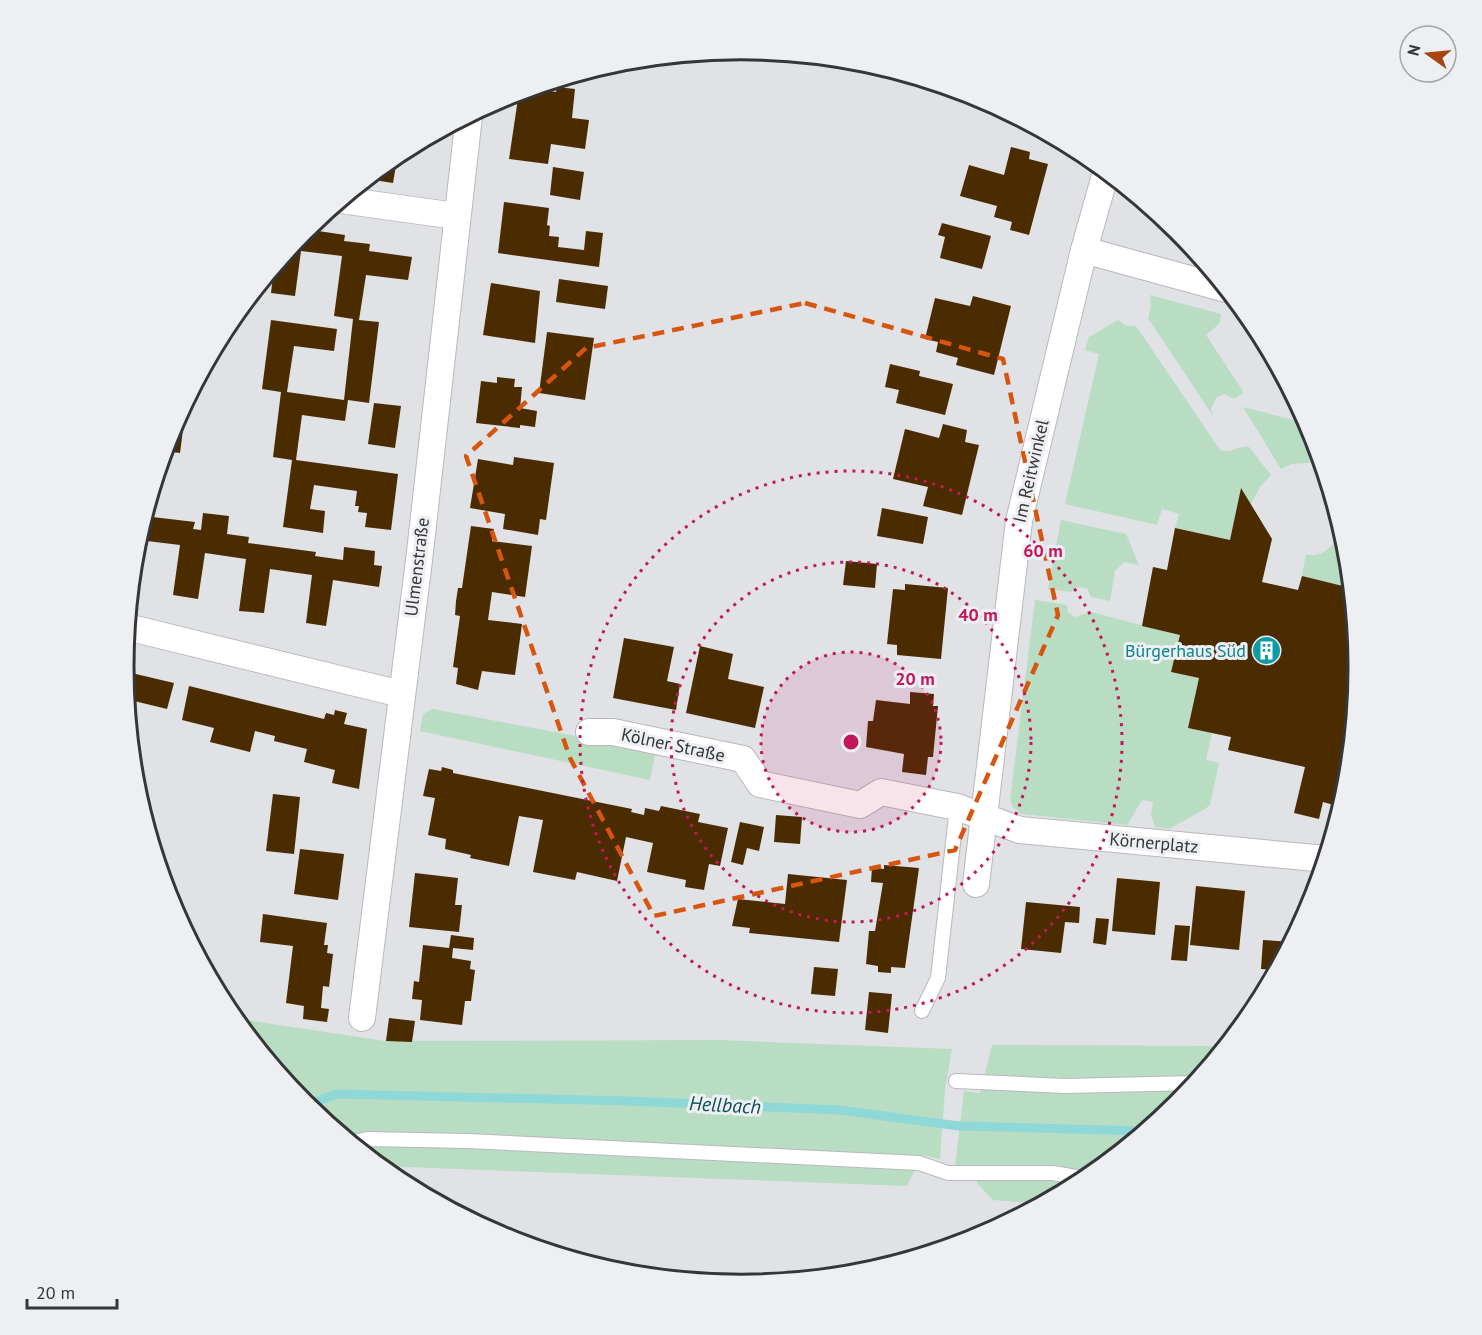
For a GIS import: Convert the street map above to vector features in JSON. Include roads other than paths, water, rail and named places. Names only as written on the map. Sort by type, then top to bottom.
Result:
[{"type":"street","name":"Ulmenstraße","points":[[362,1018],[420,552],[468,125]]},
{"type":"street","name":"Im Reitwinkel","points":[[976,884],[1019,521],[1084,250],[1104,180]]},
{"type":"street","points":[[352,201],[456,216]]},
{"type":"street","points":[[1084,250],[1213,285]]},
{"type":"street","points":[[135,629],[401,694]]},
{"type":"street","name":"Kölner Straße","points":[[589,732],[613,732],[743,759],[760,784],[860,805],[881,792],[957,807],[985,818]]},
{"type":"street","name":"Körnerplatz","points":[[985,818],[1020,830],[1318,858]]},
{"type":"lane","points":[[922,1011],[938,978],[957,807]]},
{"type":"lane","points":[[956,1082],[1065,1086],[1184,1083]]},
{"type":"lane","points":[[361,1141],[480,1142],[919,1163],[948,1173],[1053,1173],[1073,1176]]},
{"type":"water","points":[[452,1202],[456,1202],[469,1208],[469,1210]]},
{"type":"waterway","name":"Hellbach","points":[[316,1102],[336,1094],[628,1101],[839,1110],[959,1126],[1134,1131]]},
{"type":"place","name":"Bürgerhaus Süd","points":[[1267,651]]}]
